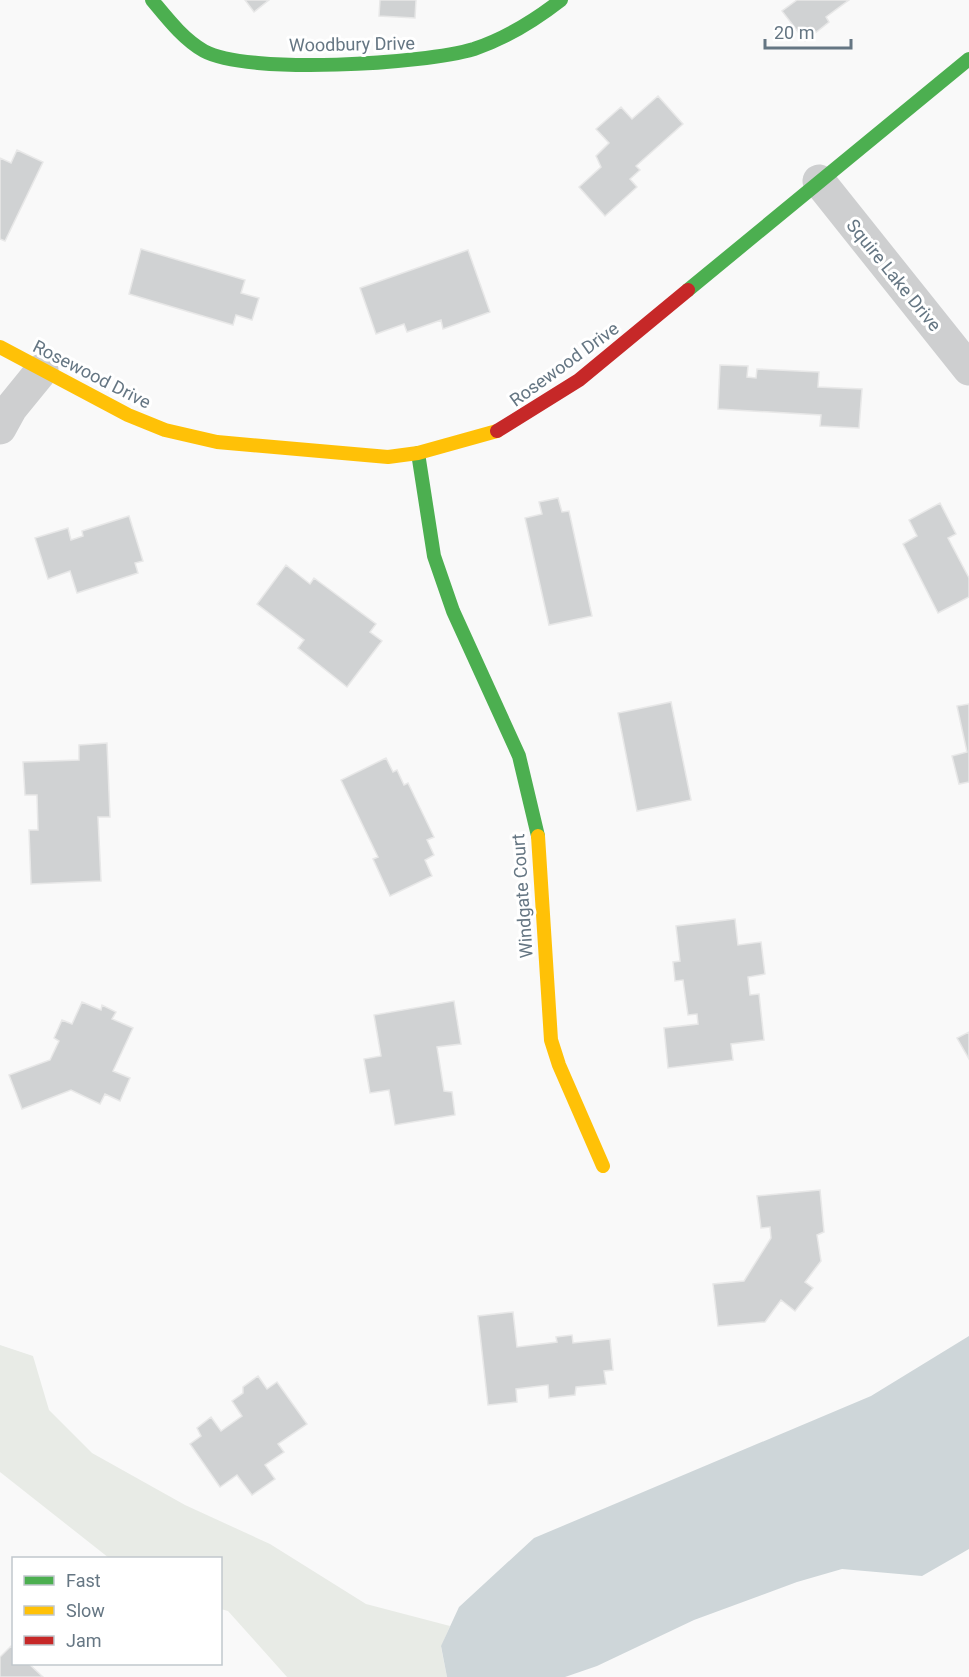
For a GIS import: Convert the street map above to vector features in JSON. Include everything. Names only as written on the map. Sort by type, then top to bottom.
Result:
[{"type":"street","name":"Woodbury Drive","points":[[152,0],[188,40],[203,51],[222,58],[255,63],[391,63],[432,59],[497,42],[525,27],[561,0]]},
{"type":"street","name":"Rosewood Drive","points":[[0,347],[128,415],[165,430],[216,442],[388,457],[418,453],[482,437],[505,428],[545,404],[717,268],[969,59]]},
{"type":"street","name":"Squire Lake Drive","points":[[819,182],[969,369]]},
{"type":"street","points":[[0,428],[11,408],[42,370]]},
{"type":"street","name":"Windgate Court","points":[[418,453],[434,556],[449,600],[519,756],[538,837],[546,995],[551,1040],[559,1065],[603,1166]]},
{"type":"shaded area","points":[[969,1336],[969,1549],[922,1576],[842,1569],[797,1582],[694,1620],[597,1666],[565,1677],[447,1677],[441,1646],[459,1607],[534,1538],[871,1396]]},
{"type":"shaded area","points":[[0,1345],[33,1356],[49,1410],[92,1453],[185,1505],[270,1544],[366,1604],[450,1626],[441,1647],[447,1677],[287,1677],[228,1611],[222,1609],[222,1557],[108,1557],[0,1472]]},
{"type":"building","points":[[245,0],[269,0],[254,12]]},
{"type":"building","points":[[380,0],[416,0],[415,18],[379,16]]},
{"type":"building","points":[[797,0],[849,0],[826,17],[829,22],[805,41],[782,11]]},
{"type":"building","points":[[658,96],[683,124],[636,166],[640,170],[630,179],[637,187],[605,216],[579,187],[601,167],[596,156],[609,143],[596,129],[621,107],[632,119]]},
{"type":"building","points":[[17,150],[43,162],[5,241],[0,239],[0,158],[11,163]]},
{"type":"building","points":[[141,249],[245,280],[241,293],[259,298],[252,320],[236,315],[233,325],[129,294]]},
{"type":"building","points":[[468,250],[490,312],[443,329],[441,320],[407,332],[404,324],[376,334],[360,288]]},
{"type":"building","points":[[720,365],[748,366],[747,377],[756,378],[757,369],[819,372],[818,387],[862,389],[859,428],[820,426],[821,415],[718,409]]},
{"type":"building","points":[[558,498],[562,512],[569,511],[592,616],[549,625],[525,518],[542,514],[539,502]]},
{"type":"building","points":[[940,503],[956,534],[948,538],[969,578],[969,597],[938,613],[903,544],[917,536],[909,520]]},
{"type":"building","points":[[129,516],[143,561],[135,563],[138,573],[77,593],[70,571],[48,579],[35,538],[68,528],[71,540],[83,536],[82,531]]},
{"type":"building","points":[[286,565],[310,584],[314,578],[376,624],[370,632],[382,641],[347,687],[298,648],[304,640],[257,604]]},
{"type":"building","points":[[671,702],[691,800],[637,811],[618,713]]},
{"type":"building","points":[[969,704],[969,782],[959,784],[952,756],[967,752],[957,706]]},
{"type":"building","points":[[107,743],[110,817],[98,817],[101,881],[31,884],[29,830],[38,830],[37,795],[25,795],[23,762],[79,760],[79,745]]},
{"type":"building","points":[[386,758],[393,772],[397,770],[404,785],[408,783],[434,837],[427,840],[434,855],[425,860],[432,876],[390,896],[373,859],[378,857],[341,780]]},
{"type":"building","points":[[735,919],[738,945],[761,942],[765,974],[748,977],[750,995],[759,994],[764,1040],[731,1044],[733,1060],[668,1068],[664,1028],[698,1024],[697,1014],[688,1015],[683,980],[675,981],[673,962],[680,961],[676,926]]},
{"type":"building","points":[[454,1001],[461,1044],[437,1047],[444,1091],[452,1092],[455,1115],[395,1125],[389,1090],[370,1093],[364,1059],[381,1056],[374,1015]]},
{"type":"building","points":[[82,1002],[101,1010],[102,1005],[116,1012],[112,1019],[133,1028],[113,1071],[130,1078],[120,1101],[105,1094],[100,1104],[71,1090],[22,1109],[9,1075],[50,1060],[59,1041],[54,1038],[62,1020],[72,1024]]},
{"type":"building","points":[[969,1032],[969,1059],[957,1038]]},
{"type":"building","points":[[820,1190],[824,1232],[817,1235],[821,1261],[805,1282],[813,1288],[795,1311],[781,1300],[765,1322],[718,1326],[713,1284],[744,1281],[771,1238],[770,1227],[761,1228],[757,1196]]},
{"type":"building","points":[[513,1312],[517,1347],[557,1342],[556,1337],[572,1335],[573,1343],[610,1339],[613,1370],[604,1371],[606,1384],[576,1387],[575,1395],[549,1398],[548,1385],[516,1389],[517,1402],[488,1405],[478,1316]]},
{"type":"building","points":[[258,1376],[267,1389],[277,1382],[307,1424],[278,1444],[284,1452],[265,1465],[275,1479],[252,1495],[237,1475],[220,1487],[190,1444],[201,1436],[197,1428],[211,1417],[221,1431],[242,1416],[232,1401],[243,1393],[243,1387]]},
{"type":"building","points":[[11,1646],[12,1665],[30,1665],[43,1677],[0,1677],[0,1657]]},
{"type":"traffic: fast","points":[[152,0],[182,34],[204,51],[226,58],[258,63],[296,65],[378,63],[474,49],[520,28],[561,0]]},
{"type":"traffic: fast","points":[[688,290],[969,59]]},
{"type":"traffic: fast","points":[[418,453],[434,556],[453,611],[519,756],[538,836]]},
{"type":"traffic: slow","points":[[0,347],[128,415],[165,430],[217,442],[388,457],[418,453],[497,431]]},
{"type":"traffic: slow","points":[[538,836],[551,1040],[559,1065],[603,1166]]},
{"type":"traffic: jam","points":[[497,431],[579,380],[688,290]]}]
